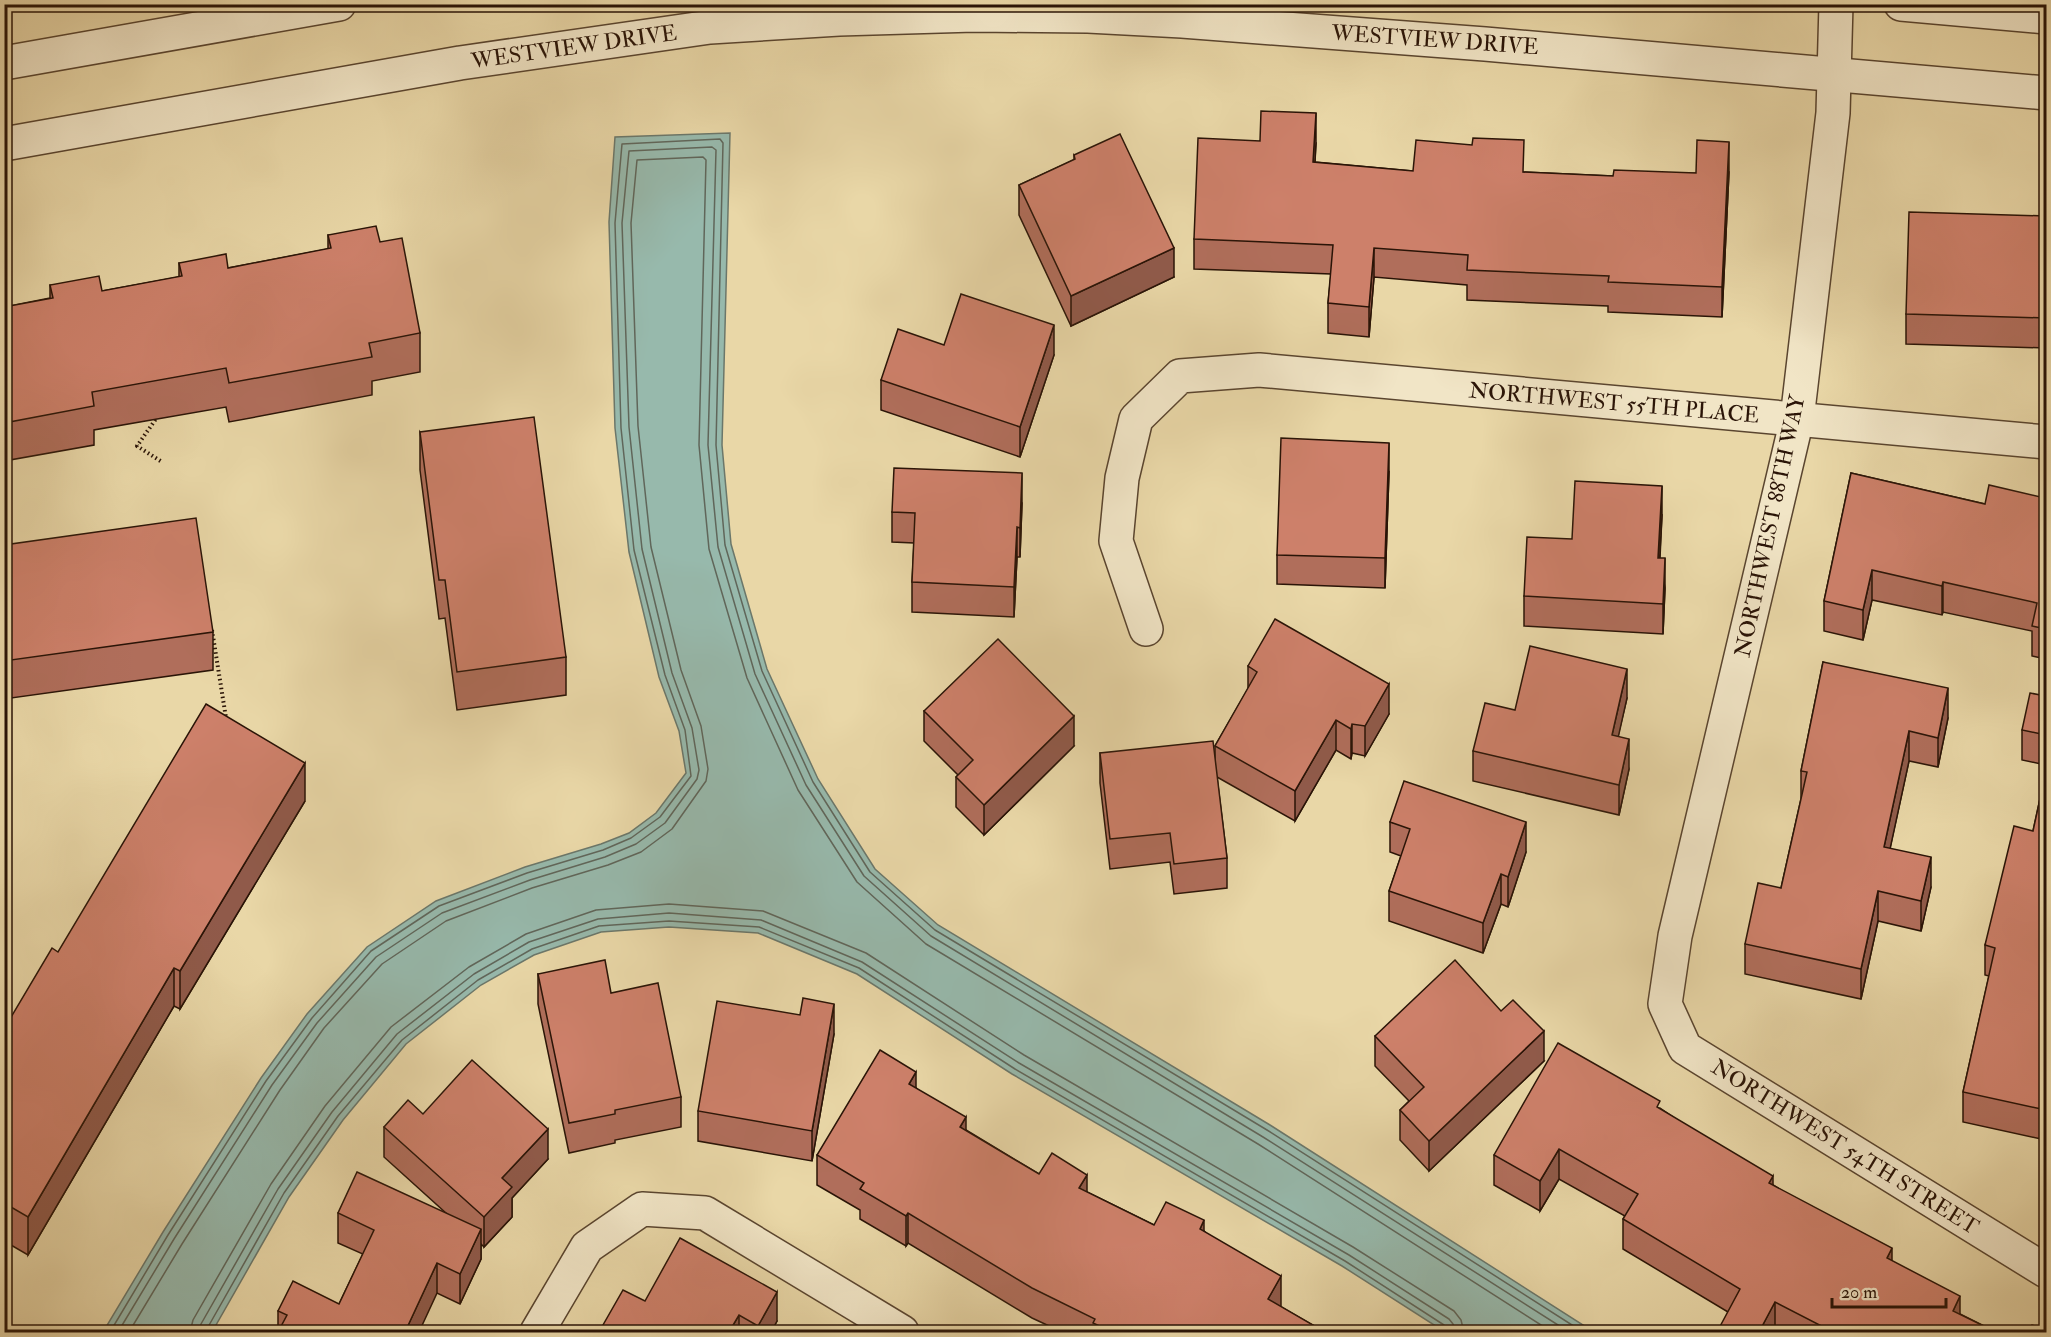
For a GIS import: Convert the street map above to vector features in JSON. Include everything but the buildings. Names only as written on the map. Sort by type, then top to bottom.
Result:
[{"type":"street","points":[[4,63],[339,4]]},
{"type":"street","name":"NORTHWEST 88TH WAY","points":[[1665,1004],[1675,936],[1797,419],[1833,113],[1836,4]]},
{"type":"street","points":[[1901,4],[2046,17]]},
{"type":"street","name":"WESTVIEW DRIVE","points":[[4,144],[483,60],[710,27],[839,19],[974,15],[1089,16],[1159,20],[1496,45],[2046,93]]},
{"type":"street","name":"NORTHWEST 55TH PLACE","points":[[1146,629],[1116,541],[1122,478],[1136,419],[1180,375],[1258,370],[2046,442]]},
{"type":"street","name":"NORTHWEST 54TH STREET","points":[[1665,1004],[1685,1048],[2046,1271]]},
{"type":"street","points":[[537,1332],[587,1247],[642,1209],[705,1213],[902,1332]]},
{"type":"path","points":[[156,405],[158,416],[137,446],[162,462]]},
{"type":"path","points":[[211,622],[227,728]]},
{"type":"water","points":[[730,133],[722,445],[731,544],[767,669],[818,779],[875,869],[938,925],[1270,1125],[1594,1332],[1445,1332],[1342,1266],[1012,1074],[857,974],[758,933],[669,927],[601,932],[534,955],[481,985],[406,1044],[343,1120],[289,1197],[212,1332],[103,1332],[163,1232],[261,1078],[307,1014],[367,947],[436,901],[525,867],[629,833],[656,813],[686,773],[679,731],[659,677],[629,552],[615,428],[609,222],[615,137]]}]
